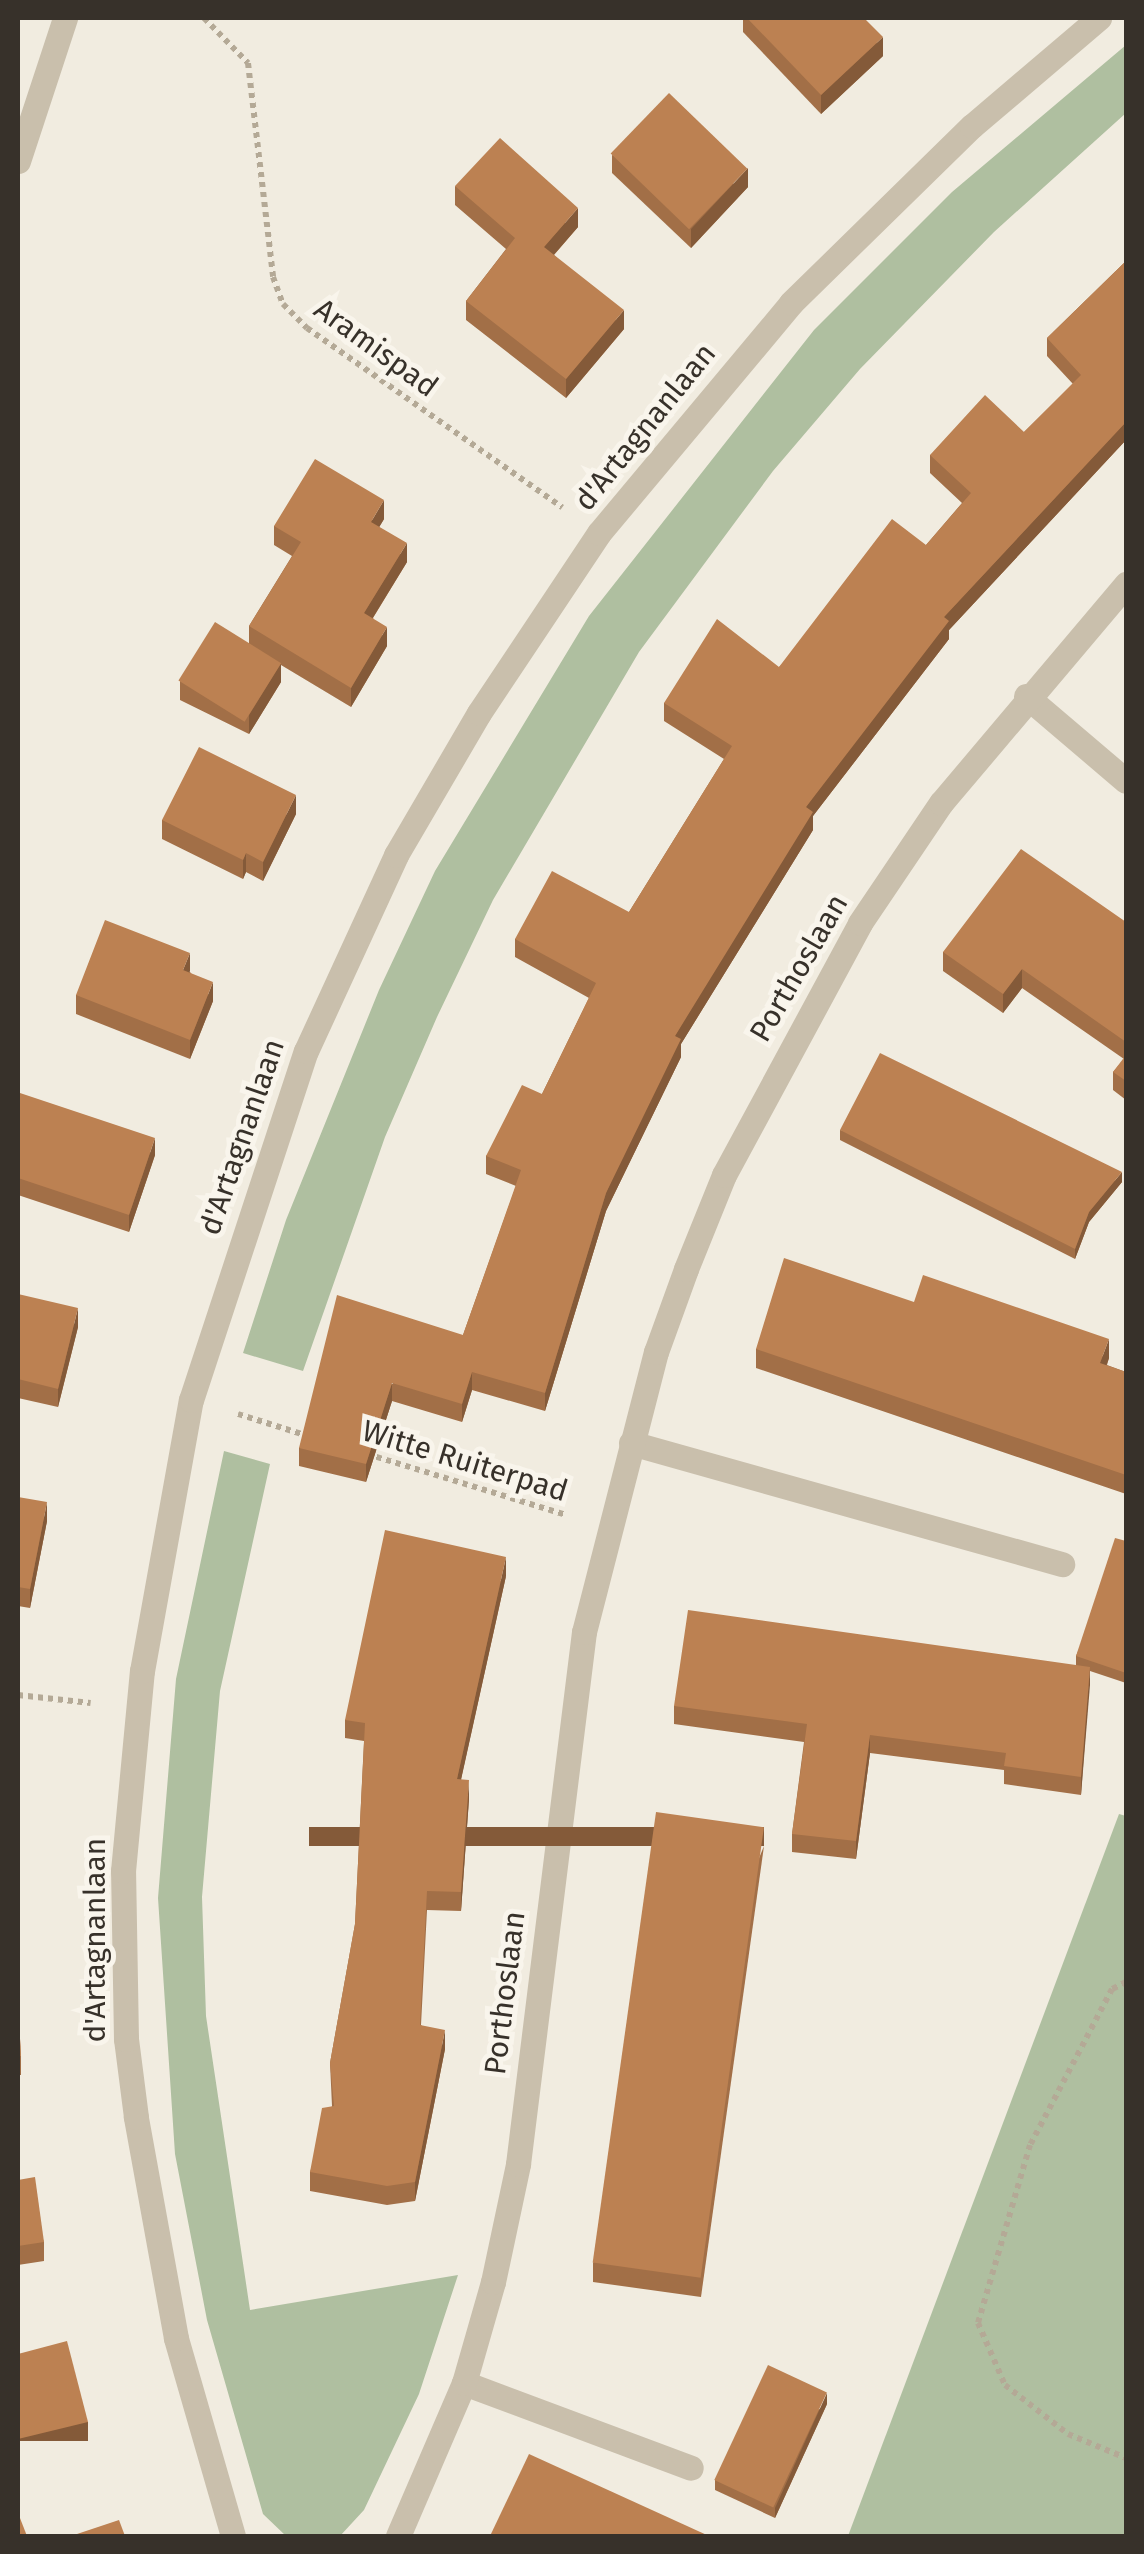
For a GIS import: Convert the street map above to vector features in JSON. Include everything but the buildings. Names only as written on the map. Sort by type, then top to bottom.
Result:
[{"type":"street","points":[[18,161],[65,18]]},
{"type":"street","name":"d'Artagnanlaan","points":[[233,2536],[176,2338],[126,2040],[124,1871],[138,1708],[192,1400],[306,1051],[352,945],[478,714],[599,533],[791,304],[972,126],[1099,18]]},
{"type":"street","name":"Porthoslaan","points":[[398,2536],[464,2383],[518,2164],[569,1725],[631,1443],[686,1268],[724,1175],[787,1053],[870,908],[1026,696],[1126,584]]},
{"type":"street","points":[[1026,696],[1126,781]]},
{"type":"street","points":[[631,1443],[1062,1564]]},
{"type":"street","points":[[464,2383],[691,2468]]},
{"type":"path","name":"Aramispad","points":[[204,18],[248,63],[273,277],[294,318],[599,533]]},
{"type":"path","name":"Witte Ruiterpad","points":[[192,1400],[324,1441]]},
{"type":"path","name":"Witte Ruiterpad","points":[[362,1452],[610,1529]]},
{"type":"path","points":[[18,1695],[138,1708]]},
{"type":"path","points":[[1126,1982],[1112,1989],[1030,2145],[978,2322],[1005,2384],[1068,2434],[1126,2458]]},
{"type":"green space","points":[[1126,45],[1126,113],[994,232],[860,369],[773,471],[639,652],[493,900],[437,1017],[385,1137],[303,1371],[243,1353],[286,1220],[379,990],[435,871],[589,616],[814,330],[952,192]]},
{"type":"green space","points":[[224,1451],[270,1464],[220,1691],[202,1897],[206,2016],[250,2310],[458,2275],[419,2394],[364,2510],[340,2536],[286,2536],[263,2514],[207,2320],[175,2154],[158,1898],[176,1679]]},
{"type":"green space","points":[[1119,1814],[1126,1816],[1126,2536],[848,2536]]}]
